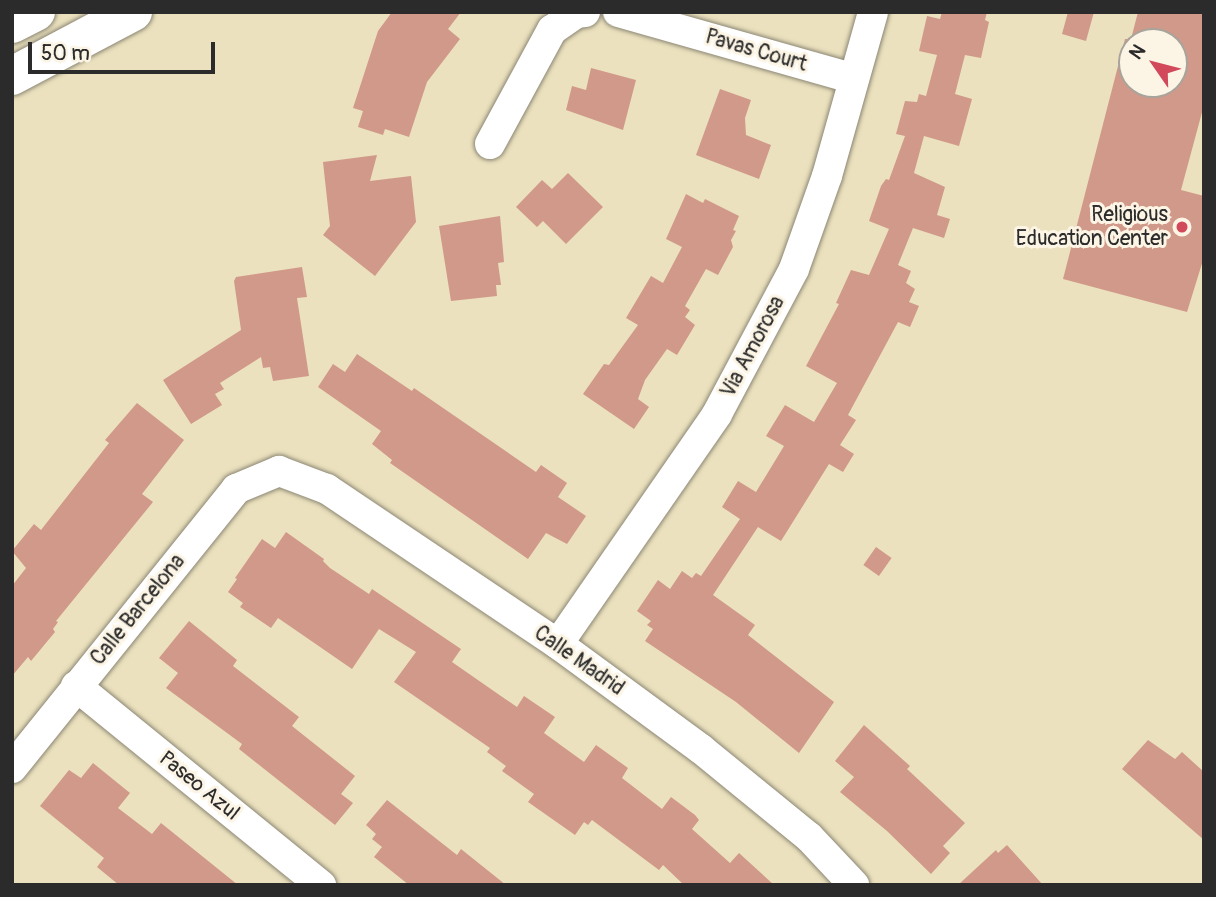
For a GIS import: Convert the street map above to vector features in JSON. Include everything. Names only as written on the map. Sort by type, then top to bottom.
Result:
[{"type":"main road","points":[[12,24],[36,12]]},
{"type":"main road","points":[[12,76],[133,12]]},
{"type":"street","points":[[490,144],[552,30],[576,13],[584,12]]},
{"type":"street","name":"Pavas Court","points":[[618,12],[854,79]]},
{"type":"street","name":"Via Amorosa","points":[[558,644],[718,414],[794,270],[828,176],[873,12]]},
{"type":"street","name":"Calle Madrid","points":[[279,471],[327,489],[558,644],[701,749],[809,837],[854,885]]},
{"type":"street","name":"Calle Barcelona","points":[[12,768],[236,489],[279,471]]},
{"type":"street","name":"Paseo Azul","points":[[76,686],[321,885]]},
{"type":"building","points":[[392,12],[461,12],[448,29],[460,39],[427,82],[409,137],[385,129],[383,135],[358,127],[363,111],[353,108],[378,31]]},
{"type":"building","points":[[942,12],[987,12],[985,20],[989,22],[981,58],[965,55],[955,94],[972,99],[959,146],[924,136],[914,173],[945,187],[937,215],[950,219],[944,238],[913,228],[898,265],[911,271],[906,283],[915,289],[909,302],[919,306],[910,327],[898,322],[848,415],[856,420],[840,445],[854,454],[843,472],[829,464],[781,541],[758,527],[713,595],[755,625],[748,635],[834,702],[799,753],[736,702],[645,641],[653,629],[647,625],[651,621],[637,611],[658,580],[670,589],[682,571],[692,578],[696,573],[701,576],[740,519],[722,507],[738,481],[756,492],[784,446],[766,436],[785,405],[814,422],[837,383],[806,366],[839,304],[836,303],[851,270],[869,275],[889,229],[869,221],[881,186],[886,179],[889,180],[905,136],[896,134],[905,101],[917,102],[919,94],[926,96],[937,55],[919,51],[927,16],[940,19]]},
{"type":"building","points":[[1068,12],[1094,12],[1086,41],[1062,34]]},
{"type":"building","points":[[1138,12],[1204,12],[1204,105],[1181,190],[1204,196],[1204,257],[1187,312],[1063,279],[1118,66],[1118,98],[1188,98],[1188,28],[1134,28]]},
{"type":"building","points":[[591,68],[636,80],[623,130],[566,110],[572,86],[586,90]]},
{"type":"building","points":[[720,89],[751,100],[745,118],[746,135],[771,145],[759,179],[696,155]]},
{"type":"building","points":[[377,155],[370,181],[411,176],[416,222],[375,276],[323,235],[330,226],[323,162]]},
{"type":"building","points":[[568,173],[603,207],[566,244],[543,221],[537,227],[516,207],[542,180],[552,189]]},
{"type":"building","points":[[686,194],[703,203],[705,199],[739,216],[731,240],[733,247],[718,275],[706,269],[685,306],[690,310],[685,317],[695,325],[677,355],[667,349],[645,380],[638,399],[649,407],[634,429],[583,394],[604,364],[609,365],[638,325],[626,318],[651,276],[663,283],[682,247],[666,239]]},
{"type":"building","points":[[500,216],[504,262],[498,263],[501,285],[496,285],[497,296],[451,301],[439,226]]},
{"type":"building","points":[[302,267],[307,297],[297,298],[309,376],[273,381],[270,367],[263,368],[261,357],[220,383],[224,389],[215,394],[222,405],[191,424],[163,380],[241,330],[234,281],[236,277]]},
{"type":"building","points":[[357,354],[412,391],[414,388],[536,472],[541,465],[567,483],[558,497],[586,516],[567,544],[546,533],[528,559],[390,463],[392,460],[372,444],[381,431],[318,387],[333,364],[345,372]]},
{"type":"building","points":[[137,403],[184,440],[142,494],[153,502],[56,621],[58,622],[53,629],[55,632],[31,661],[28,657],[12,676],[12,586],[26,568],[12,551],[34,524],[41,530],[109,443],[105,440]]},
{"type":"building","points":[[286,532],[324,559],[330,568],[369,594],[372,589],[461,649],[452,662],[498,694],[517,707],[524,696],[555,717],[544,733],[584,762],[596,745],[628,768],[622,778],[662,809],[671,797],[695,815],[699,820],[692,829],[730,863],[739,853],[774,885],[684,885],[663,865],[659,870],[592,820],[588,825],[584,822],[575,835],[528,802],[534,794],[502,771],[506,766],[487,752],[490,748],[394,682],[416,652],[379,629],[352,669],[278,618],[271,628],[240,607],[243,603],[228,592],[237,579],[235,578],[262,539],[275,548]]},
{"type":"building","points":[[876,547],[892,558],[879,576],[863,565]]},
{"type":"building","points":[[189,621],[237,660],[233,666],[299,717],[292,726],[355,776],[341,794],[353,803],[335,825],[239,749],[242,744],[166,688],[178,673],[159,658]]},
{"type":"building","points":[[864,725],[910,766],[907,769],[965,823],[943,846],[950,853],[931,874],[887,831],[840,792],[854,777],[835,761]]},
{"type":"building","points":[[1148,740],[1175,759],[1182,752],[1204,772],[1204,840],[1122,769]]},
{"type":"building","points":[[93,763],[130,793],[118,808],[152,834],[161,823],[238,885],[119,885],[97,867],[104,858],[40,806],[69,770],[81,778]]},
{"type":"building","points":[[387,800],[457,855],[461,849],[506,885],[409,885],[374,857],[382,847],[372,839],[376,834],[366,825]]},
{"type":"building","points":[[1007,845],[1043,885],[958,885],[996,850],[998,853]]},
{"type":"place","name":"Religious Education Center","points":[[1182,227]]}]
